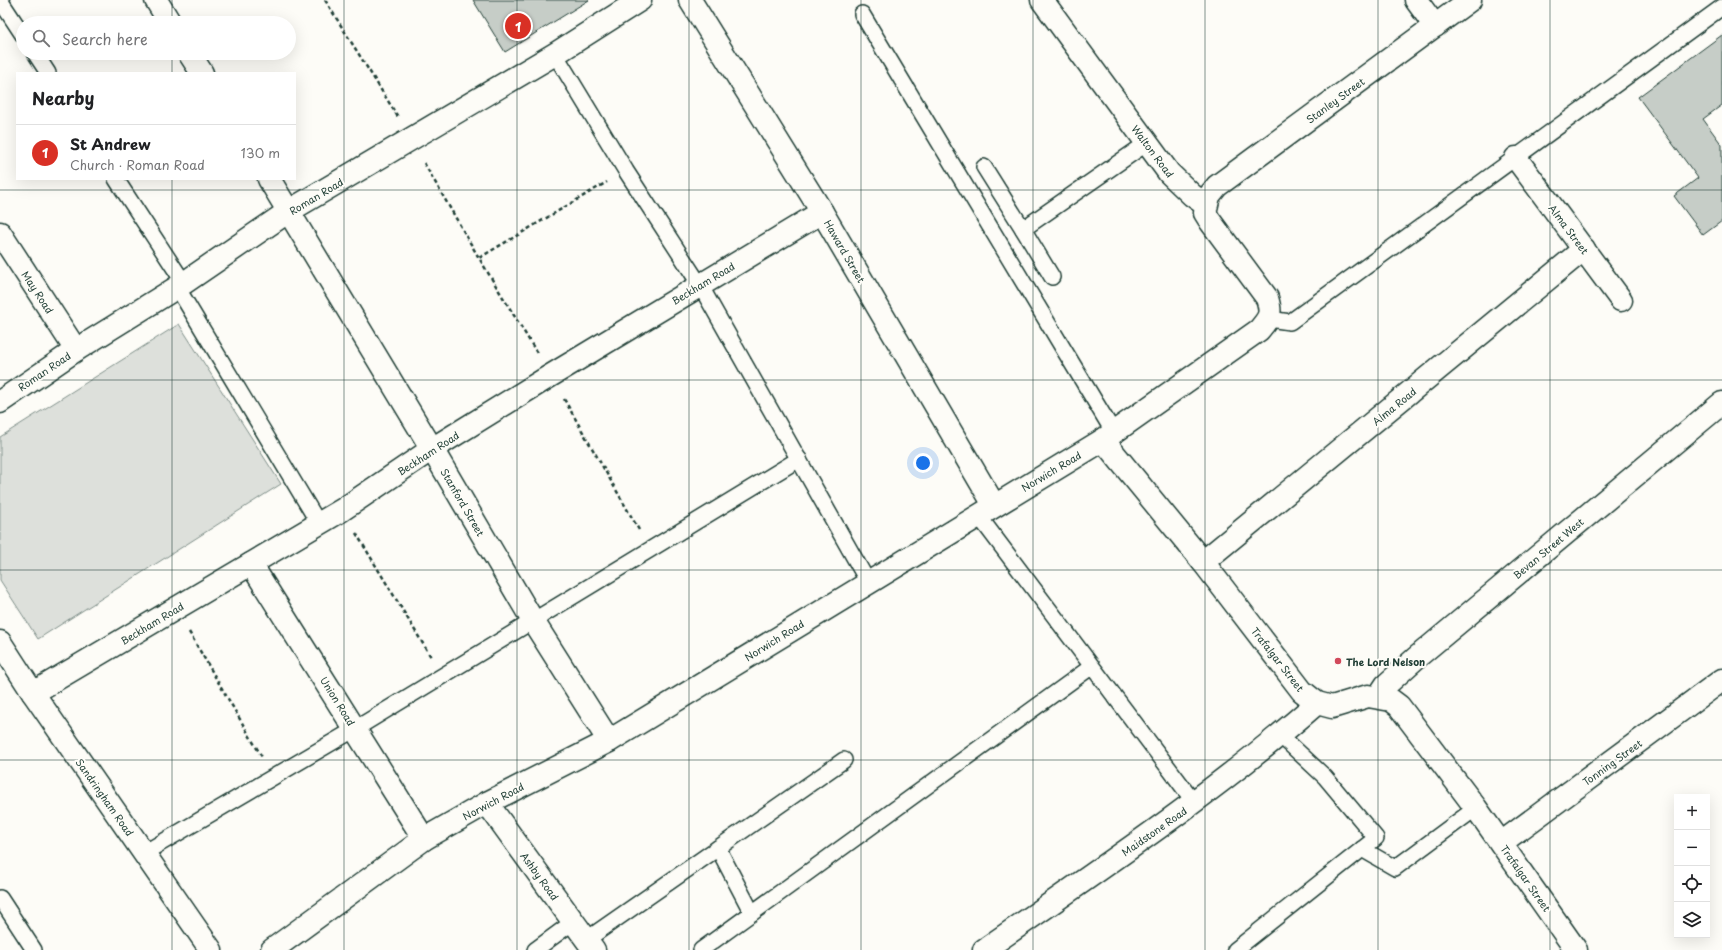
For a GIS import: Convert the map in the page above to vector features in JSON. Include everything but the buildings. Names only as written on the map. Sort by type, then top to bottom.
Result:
[{"type":"street","points":[[156,0],[166,16]]},
{"type":"street","name":"Roman Road","points":[[0,402],[76,350],[180,285],[289,211],[555,54],[640,0]]},
{"type":"street","name":"Haward Street","points":[[690,0],[822,212],[986,510]]},
{"type":"street","name":"Walton Road","points":[[1042,0],[1169,173],[1192,196],[1206,205]]},
{"type":"street","points":[[1416,0],[1435,26]]},
{"type":"street","name":"Stanley Street","points":[[1206,205],[1209,196],[1217,186],[1470,0]]},
{"type":"street","points":[[194,60],[201,72]]},
{"type":"street","name":"Alma Street","points":[[1516,158],[1621,300]]},
{"type":"street","name":"Stanford Street","points":[[270,180],[432,449],[533,621],[609,741]]},
{"type":"street","points":[[1206,205],[1205,213],[1210,221],[1267,298],[1270,309],[1269,318]]},
{"type":"street","name":"Beckham Road","points":[[33,693],[342,510],[432,449],[822,212]]},
{"type":"street","name":"May Road","points":[[0,233],[76,350]]},
{"type":"street","name":"Alma Road","points":[[1203,562],[1584,249]]},
{"type":"street","name":"Norwich Road","points":[[272,950],[424,839],[487,803],[609,741],[1108,436],[1259,330],[1269,318]]},
{"type":"street","name":"Bevan Street West","points":[[1378,697],[1386,686],[1416,658],[1722,403]]},
{"type":"street","name":"Trafalgar Street","points":[[1108,436],[1302,691],[1316,703],[1332,707],[1368,696],[1391,700],[1398,706],[1476,808],[1574,949]]},
{"type":"street","name":"Union Road","points":[[251,564],[424,839]]},
{"type":"street","name":"Sandringham Road","points":[[0,642],[33,693],[211,950]]},
{"type":"street","name":"Tonning Street","points":[[1501,843],[1722,680]]},
{"type":"street","name":"Maidstone Road","points":[[984,950],[1195,803],[1280,735],[1316,703]]},
{"type":"street","name":"Ashby Road","points":[[487,803],[590,945]]},
{"type":"lane","points":[[0,0],[16,24]]},
{"type":"lane","points":[[1269,318],[1290,322],[1722,8]]},
{"type":"lane","points":[[862,14],[1108,436]]},
{"type":"lane","points":[[555,54],[626,171],[700,285],[868,582]]},
{"type":"lane","points":[[40,60],[47,72]]},
{"type":"lane","points":[[1023,229],[1147,142]]},
{"type":"lane","points":[[984,167],[1052,277]]},
{"type":"lane","points":[[117,180],[180,285],[319,524]]},
{"type":"lane","points":[[144,853],[355,729],[799,459]]},
{"type":"lane","points":[[986,510],[1091,668],[1195,803]]},
{"type":"lane","points":[[701,950],[1091,668]]},
{"type":"lane","points":[[1234,950],[1376,838],[1325,777],[1280,735]]},
{"type":"lane","points":[[590,945],[718,848],[844,760]]},
{"type":"lane","points":[[1362,849],[1395,868],[1476,808]]},
{"type":"lane","points":[[718,848],[752,913]]},
{"type":"lane","points":[[0,898],[34,950]]},
{"type":"lane","points":[[535,950],[573,922]]},
{"type":"path","points":[[325,0],[398,116],[410,140],[479,258]]},
{"type":"path","points":[[342,510],[442,676]]},
{"type":"path","points":[[175,609],[274,776]]},
{"type":"shaded area","points":[[179,324],[281,484],[38,639],[0,580],[0,437]]},
{"type":"place","name":"St Andrew","points":[[518,26]]},
{"type":"place","name":"The Lord Nelson","points":[[1338,661]]}]
